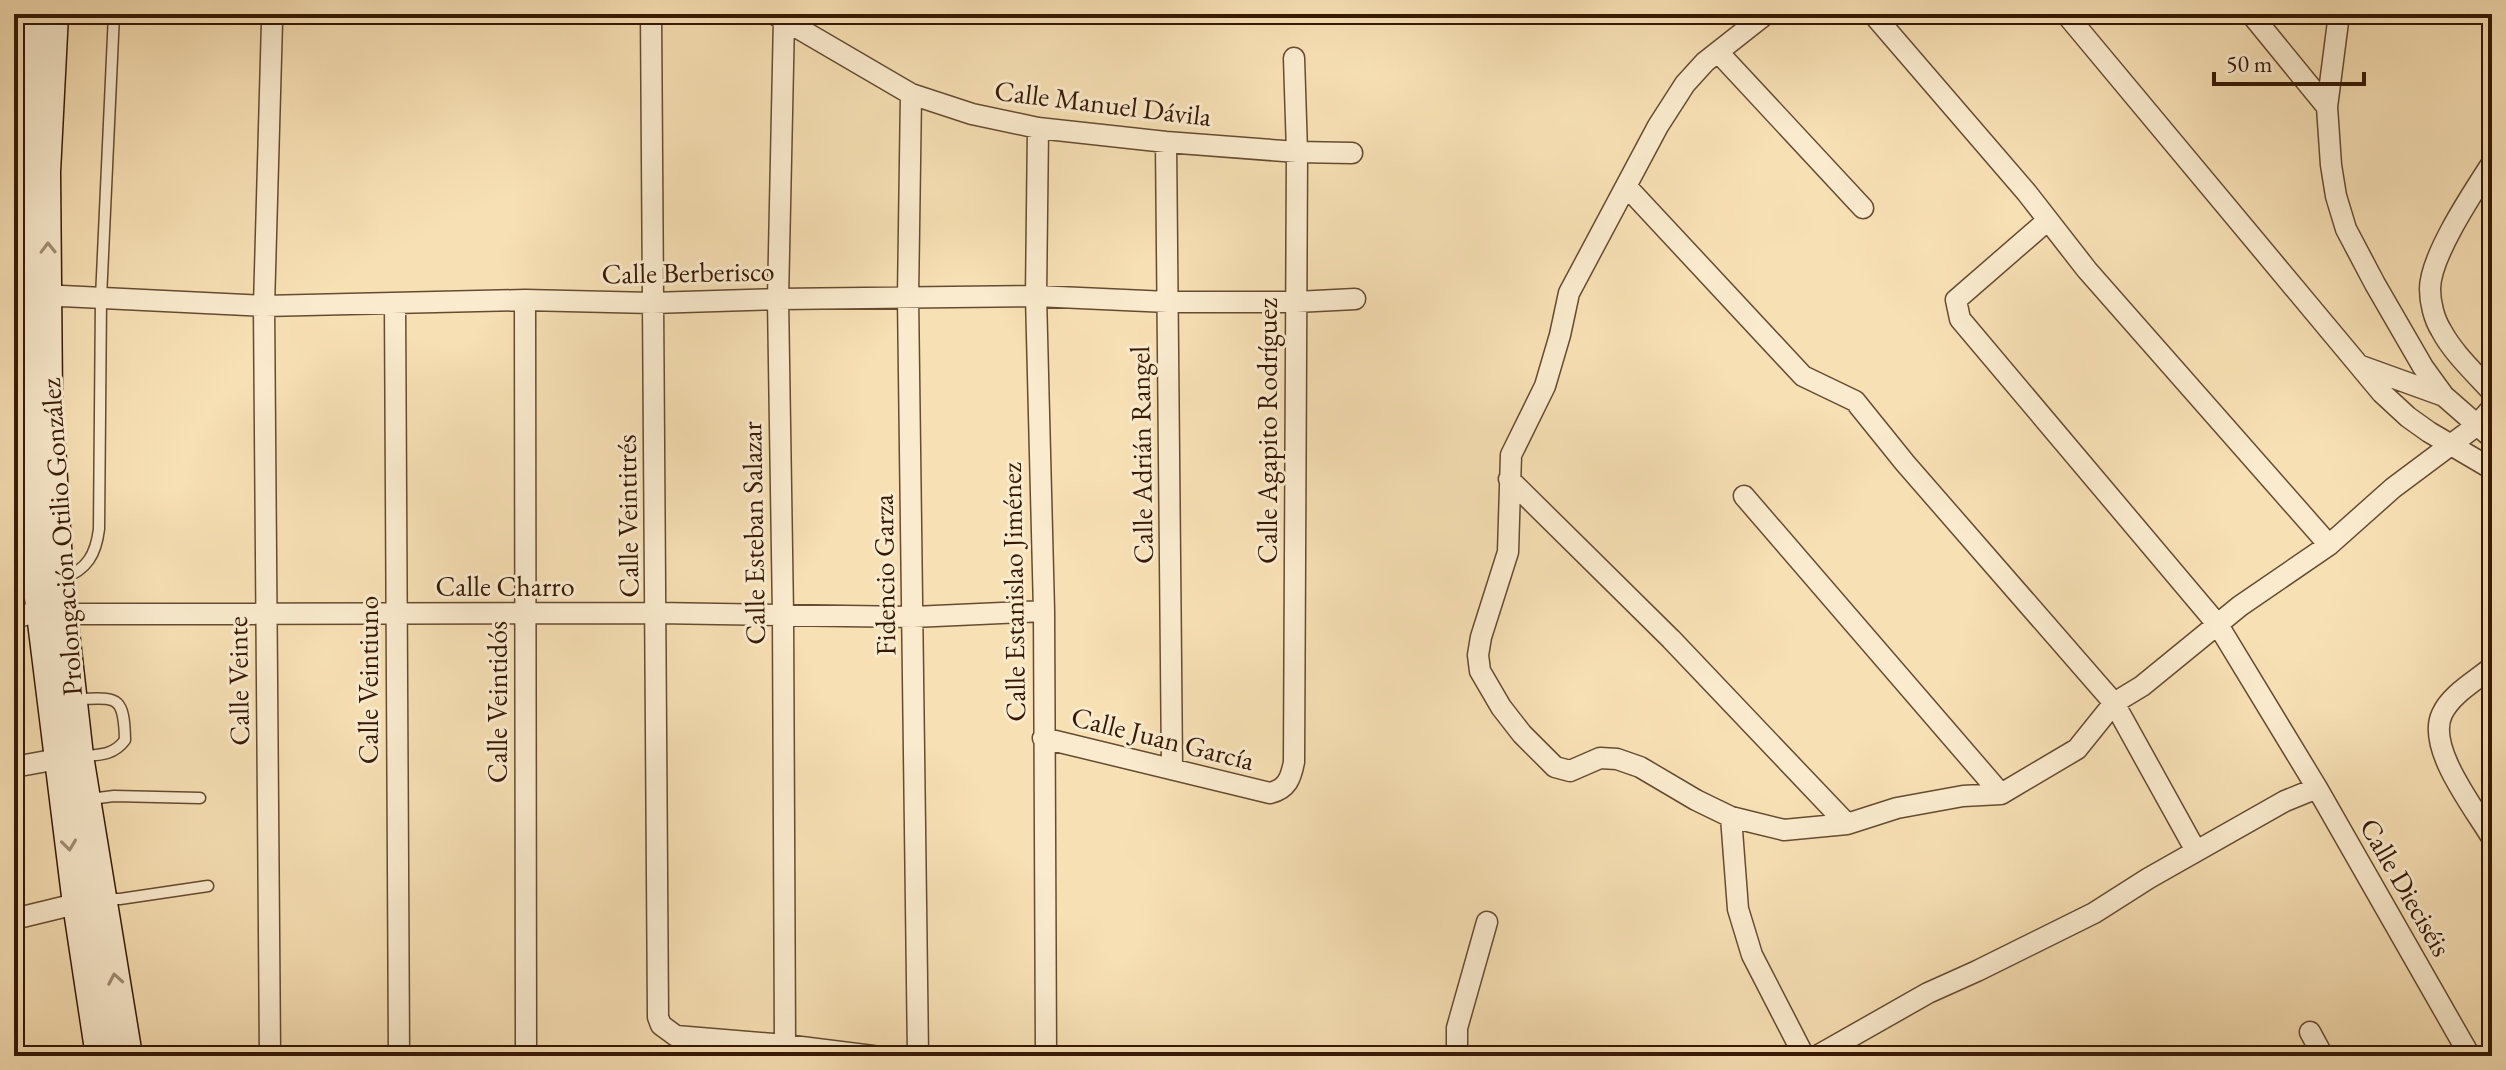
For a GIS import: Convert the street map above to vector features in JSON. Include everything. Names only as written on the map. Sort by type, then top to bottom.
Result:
[{"type":"main road","name":"Prolongación Otilio González","points":[[32,14],[28,178],[35,298],[28,340],[32,507],[42,601],[62,700],[110,1054]]},
{"type":"main road","name":"Prolongación Otilio González","points":[[28,178],[54,14]]},
{"type":"street","name":"Calle Veintitrés","points":[[651,14],[658,1017],[676,1046]]},
{"type":"street","points":[[1766,14],[1718,52],[1685,84],[1658,126],[1569,293],[1545,386],[1511,455],[1508,552],[1481,637],[1478,655],[1480,671],[1489,689],[1522,734],[1562,771],[1570,771],[1600,758],[1617,759],[1640,767],[1731,817],[1784,830],[1847,824],[1897,808],[1963,796],[2001,794],[2077,749],[2114,703],[2142,686],[2240,606],[2329,545],[2393,488],[2453,445],[2484,432],[2492,408]]},
{"type":"street","points":[[1873,14],[2087,270],[2329,545]]},
{"type":"street","points":[[2066,14],[2382,393],[2408,417],[2492,469]]},
{"type":"street","points":[[2251,14],[2327,107]]},
{"type":"street","points":[[2339,14],[2327,107],[2331,165],[2346,229],[2406,340],[2444,396],[2484,432]]},
{"type":"street","name":"Calle Manuel Dávila","points":[[779,17],[911,94],[972,114],[1038,128],[1166,142],[1352,153]]},
{"type":"street","name":"Calle Esteban Salazar","points":[[779,17],[778,299],[785,1045]]},
{"type":"street","name":"Calle Veinte","points":[[270,1056],[264,306],[272,22]]},
{"type":"street","points":[[1718,52],[1863,208]]},
{"type":"street","name":"Calle Agapito Rodríguez","points":[[1270,793],[1287,784],[1294,762],[1297,152],[1294,58]]},
{"type":"street","name":"Fidencio Garza","points":[[911,94],[908,297],[918,1056]]},
{"type":"street","name":"Calle Estanislao Jiménez","points":[[1038,128],[1036,296],[1044,611],[1046,1056]]},
{"type":"street","name":"Calle Adrián Rangel","points":[[1166,142],[1172,768]]},
{"type":"street","points":[[2492,163],[2435,265],[2430,287],[2433,309],[2441,331],[2492,392]]},
{"type":"street","points":[[1626,186],[1803,376],[1855,401],[2114,703],[2196,851]]},
{"type":"street","name":"Calle Dieciséis","points":[[2048,220],[1956,300],[1960,319],[2218,625],[2317,788],[2470,1056]]},
{"type":"street","name":"Calle Berberisco","points":[[35,298],[62,296],[264,306],[525,300],[652,303],[1036,296],[1168,302],[1355,299]]},
{"type":"street","name":"Calle Veintidós","points":[[525,300],[526,1056]]},
{"type":"street","name":"Calle Veintiuno","points":[[395,303],[399,1056]]},
{"type":"street","points":[[2359,365],[2444,396]]},
{"type":"street","points":[[1509,479],[1671,639],[1847,824]]},
{"type":"street","points":[[1744,496],[2001,794]]},
{"type":"street","name":"Calle Charro","points":[[42,601],[266,614],[657,613],[913,617],[1044,611]]},
{"type":"street","points":[[2492,667],[2450,701],[2441,715],[2439,726],[2442,750],[2492,838]]},
{"type":"street","name":"Calle Juan García","points":[[1043,738],[1270,793]]},
{"type":"street","points":[[14,767],[69,757]]},
{"type":"street","points":[[1817,1056],[1928,993],[2094,913],[2285,801],[2317,788]]},
{"type":"street","points":[[1731,817],[1738,909],[1752,955],[1804,1056]]},
{"type":"street","points":[[14,919],[89,901]]},
{"type":"street","points":[[1457,1056],[1457,1028],[1487,922]]},
{"type":"street","points":[[2310,1032],[2323,1056]]},
{"type":"street","points":[[676,1046],[785,1045],[873,1056]]},
{"type":"lane","points":[[42,601],[87,564],[97,544],[101,298],[114,14]]},
{"type":"lane","points":[[62,700],[104,697],[123,710],[124,717],[125,740],[116,750],[69,757]]},
{"type":"lane","points":[[75,801],[114,796],[200,798]]},
{"type":"lane","points":[[89,901],[208,886]]}]
